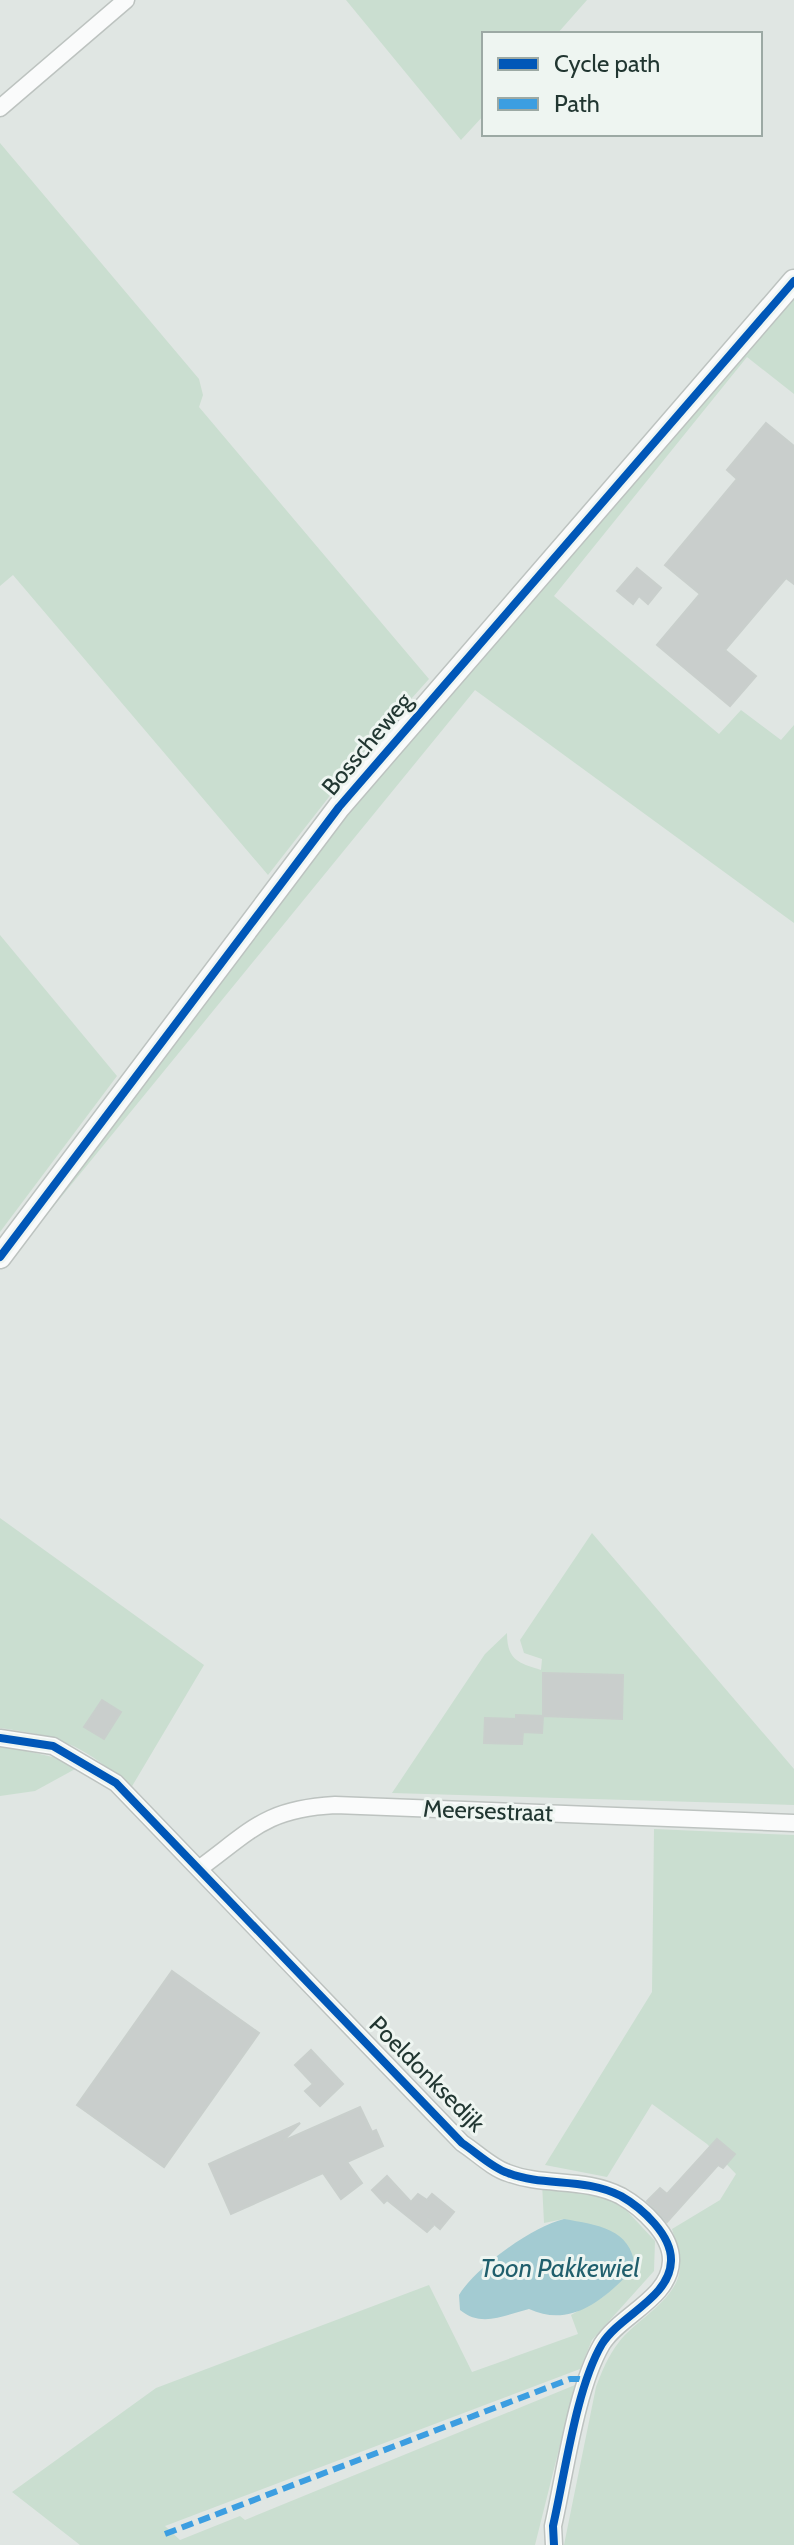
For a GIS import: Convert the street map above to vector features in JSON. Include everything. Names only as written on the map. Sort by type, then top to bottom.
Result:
[{"type":"street","points":[[0,108],[126,0]]},
{"type":"street","name":"Bosscheweg","points":[[0,1257],[339,807],[794,281]]},
{"type":"street","name":"Poeldonksedijk","points":[[0,1738],[53,1746],[116,1783],[462,2143],[507,2173],[603,2188],[625,2199],[660,2231],[669,2244],[671,2262],[667,2278],[603,2343],[587,2379],[553,2526],[554,2545]]},
{"type":"street","name":"Meersestraat","points":[[200,1868],[268,1818],[300,1807],[335,1805],[794,1823]]},
{"type":"green space","points":[[346,0],[587,0],[559,32],[482,32],[482,117],[461,140]]},
{"type":"green space","points":[[0,143],[199,379],[203,395],[199,407],[429,679],[368,747],[268,875],[13,575],[0,586]]},
{"type":"green space","points":[[794,295],[794,394],[747,357],[554,596],[719,734],[741,710],[781,740],[794,725],[794,923],[475,690],[22,1245],[336,821]]},
{"type":"green space","points":[[0,935],[117,1076],[0,1232]]},
{"type":"green space","points":[[0,1518],[204,1665],[131,1788],[72,1745],[41,1735],[0,1728]]},
{"type":"green space","points":[[592,1533],[794,1769],[794,1805],[392,1793],[485,1654],[507,1633],[509,1649],[515,1659],[541,1670],[542,1659],[524,1653],[520,1640]]},
{"type":"green space","points":[[0,1745],[53,1757],[77,1768],[35,1791],[0,1796]]},
{"type":"green space","points":[[654,1829],[794,1835],[794,2545],[564,2545],[596,2387],[606,2364],[615,2347],[667,2296],[678,2278],[680,2266],[672,2229],[720,2200],[736,2174],[707,2144],[652,2104],[607,2177],[545,2165],[652,1992]]},
{"type":"green space","points":[[542,2183],[616,2199],[655,2241],[654,2271],[592,2340],[580,2369],[165,2526],[180,2540],[240,2516],[245,2520],[575,2385],[535,2545],[80,2545],[12,2492],[156,2388],[429,2285],[472,2372],[578,2334],[571,2315],[603,2297],[635,2267],[564,2219],[544,2223]]},
{"type":"water","name":"Toon Pakkewiel","points":[[564,2219],[600,2227],[619,2236],[627,2244],[635,2267],[600,2299],[574,2313],[545,2314],[529,2309],[485,2319],[460,2310],[459,2295],[491,2261],[521,2239]]},
{"type":"building","points":[[766,423],[794,446],[794,584],[786,578],[725,650],[756,676],[730,706],[657,645],[700,594],[665,565],[737,479],[727,470]]},
{"type":"building","points":[[637,568],[661,588],[648,604],[639,596],[633,604],[617,591]]},
{"type":"building","points":[[543,1673],[623,1675],[622,1719],[543,1716]]},
{"type":"building","points":[[102,1700],[121,1712],[104,1739],[84,1727]]},
{"type":"building","points":[[516,1715],[543,1716],[542,1733],[523,1732],[522,1744],[484,1743],[485,1718],[516,1719]]},
{"type":"building","points":[[172,1971],[259,2033],[164,2167],[77,2105]]},
{"type":"building","points":[[311,2050],[343,2084],[320,2106],[305,2091],[313,2084],[295,2065]]},
{"type":"building","points":[[360,2107],[383,2146],[347,2162],[362,2183],[341,2199],[323,2173],[231,2214],[209,2164],[300,2123],[283,2141]]},
{"type":"building","points":[[717,2139],[735,2154],[723,2168],[718,2165],[667,2222],[647,2201],[660,2188],[667,2194]]},
{"type":"building","points":[[387,2176],[411,2202],[418,2194],[427,2200],[432,2194],[454,2212],[440,2229],[427,2218],[433,2226],[427,2232],[387,2200],[384,2203],[372,2190]]},
{"type":"marked path","points":[[165,2534],[570,2379],[587,2379]]},
{"type":"cycle path","points":[[0,1257],[339,807],[794,281]]},
{"type":"cycle path","points":[[0,1738],[53,1746],[116,1783],[462,2143],[490,2164],[522,2177],[607,2190],[638,2208],[661,2232],[670,2251],[668,2274],[653,2296],[602,2344],[585,2384],[553,2526],[554,2545]]}]
